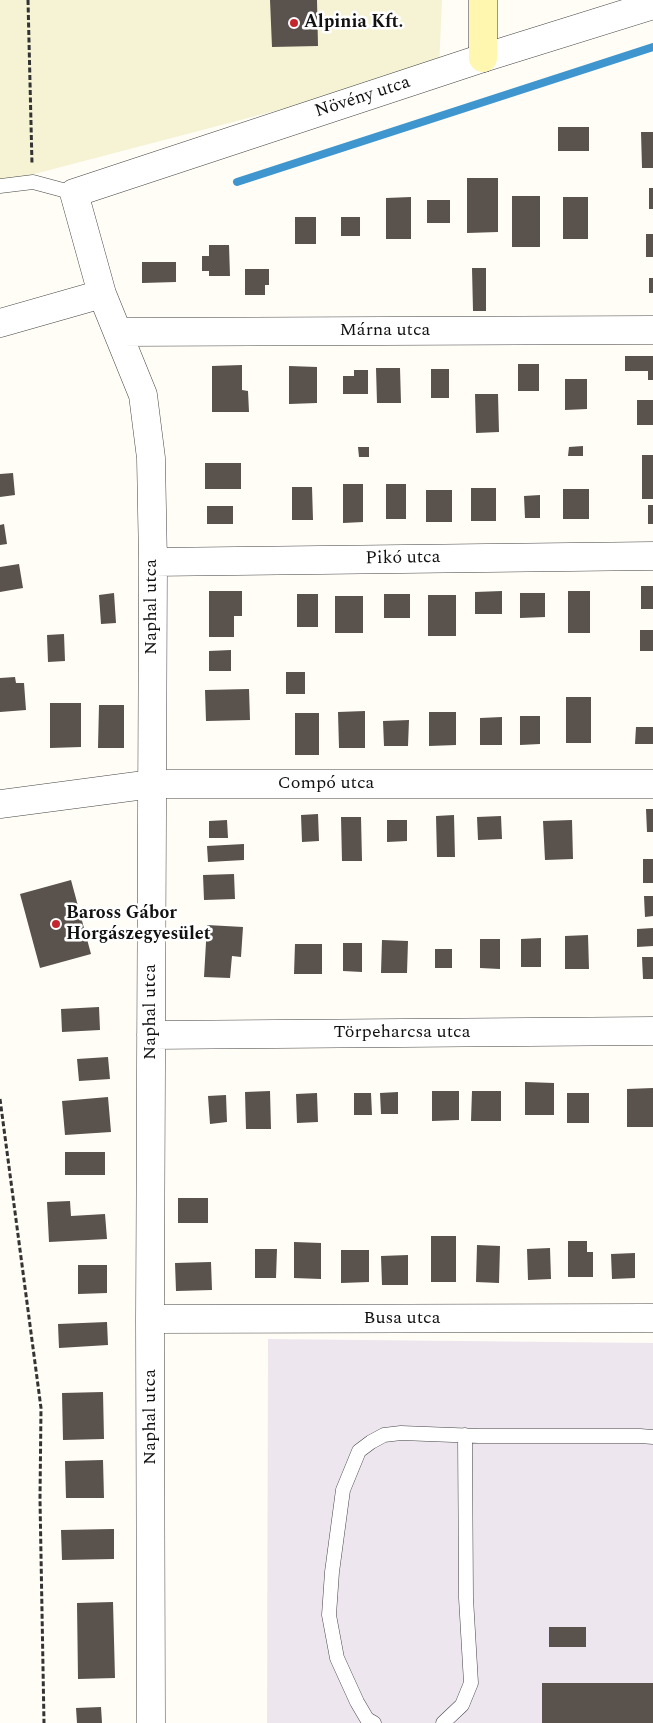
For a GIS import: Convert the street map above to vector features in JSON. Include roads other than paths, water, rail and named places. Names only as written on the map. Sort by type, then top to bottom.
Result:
[{"type":"main road","points":[[483,0],[483,58]]},
{"type":"street","name":"Növény utca","points":[[74,193],[483,58],[653,5]]},
{"type":"street","name":"Naphal utca","points":[[74,193],[102,294],[143,395],[151,458],[153,562],[150,1319],[152,1723]]},
{"type":"street","points":[[0,324],[102,294]]},
{"type":"street","name":"Márna utca","points":[[118,332],[653,330]]},
{"type":"street","name":"Pikó utca","points":[[153,562],[653,556]]},
{"type":"street","name":"Compó utca","points":[[0,804],[152,784],[653,784]]},
{"type":"street","name":"Törpeharcsa utca","points":[[151,1035],[653,1031]]},
{"type":"street","name":"Busa utca","points":[[150,1319],[653,1318]]},
{"type":"lane","points":[[0,186],[33,182],[74,193]]},
{"type":"lane","points":[[374,1723],[368,1719],[357,1702],[337,1658],[329,1615],[332,1572],[343,1490],[359,1452],[370,1442],[384,1435],[401,1433],[653,1437]]},
{"type":"lane","points":[[443,1723],[462,1705],[471,1683],[466,1598],[465,1435]]},
{"type":"waterway","points":[[237,182],[653,47]]},
{"type":"place","name":"Alpinia Kft.","points":[[294,23]]},
{"type":"place","name":"Baross Gábor Horgászegyesület","points":[[56,924]]}]
